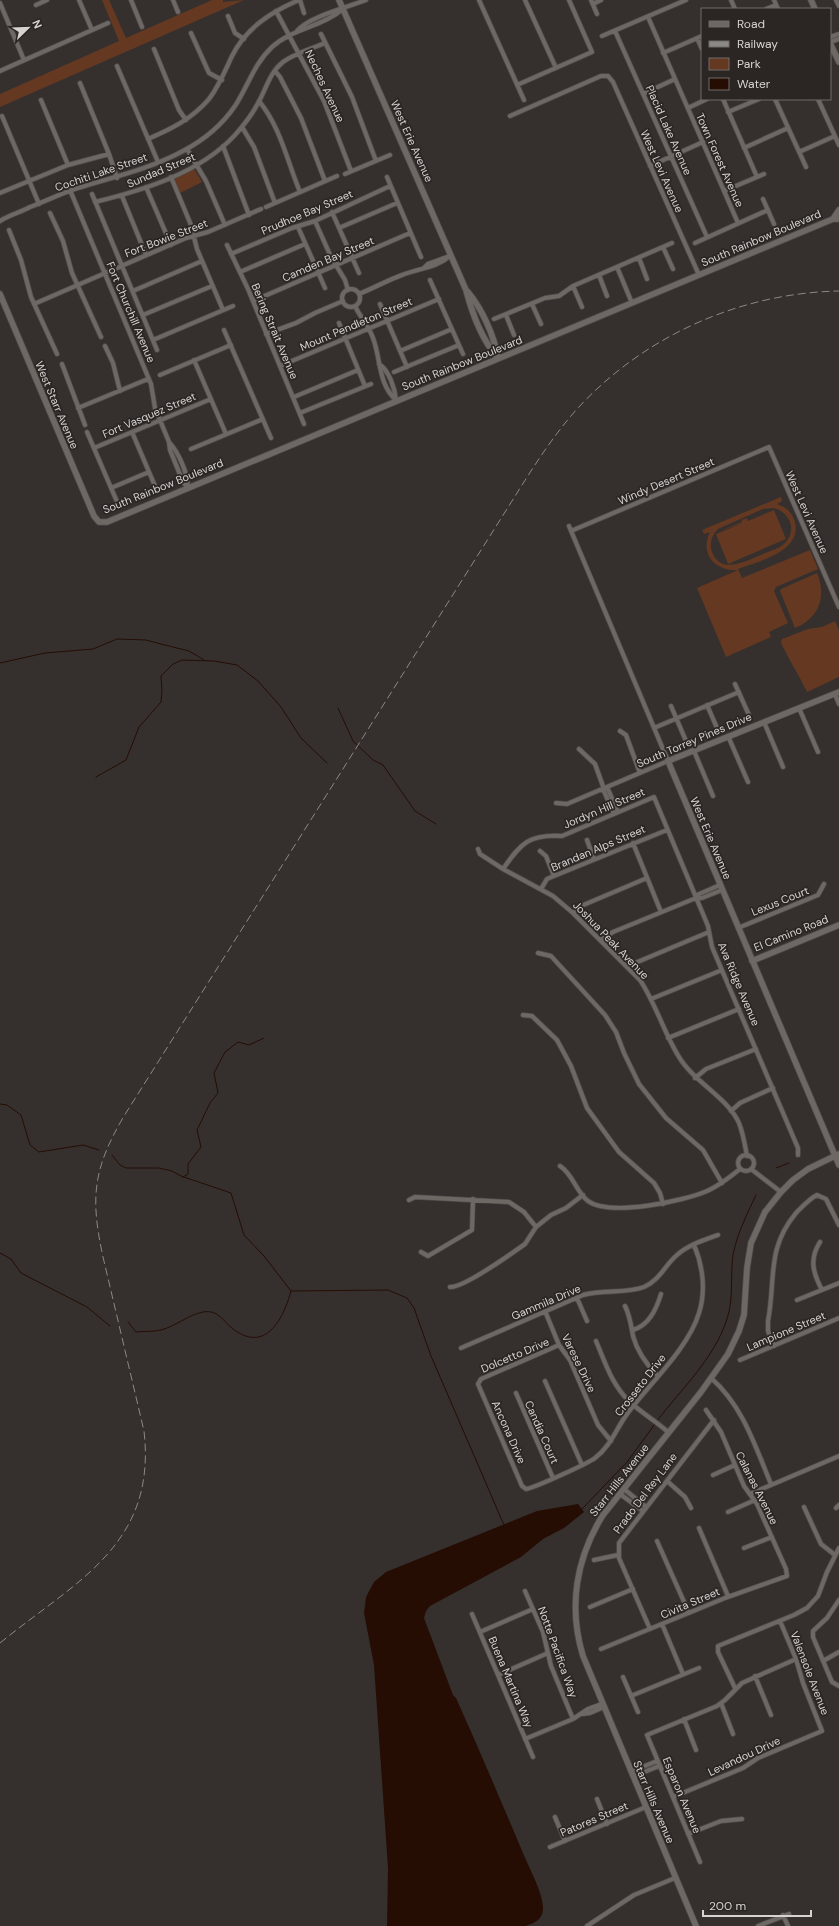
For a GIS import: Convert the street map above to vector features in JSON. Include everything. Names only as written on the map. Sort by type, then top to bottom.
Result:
[{"type":"street","points":[[36,5],[47,0]]},
{"type":"street","points":[[79,0],[92,30]]},
{"type":"street","points":[[131,0],[142,27]]},
{"type":"street","points":[[173,0],[178,12]]},
{"type":"street","points":[[148,139],[186,120],[209,99],[222,80],[233,55],[257,24],[276,11],[299,0],[304,13]]},
{"type":"street","name":"West Erie Avenue","points":[[339,0],[451,255],[490,349],[498,358]]},
{"type":"street","name":"Cochiti Lake Street","points":[[0,220],[70,190],[117,178],[187,149],[207,136],[227,117],[236,105],[258,63],[272,48],[297,31],[304,30],[336,16],[343,9],[366,0]]},
{"type":"street","points":[[479,0],[524,100]]},
{"type":"street","points":[[525,0],[556,68]]},
{"type":"street","points":[[517,85],[592,52],[569,0]]},
{"type":"street","points":[[597,14],[592,2],[601,0]]},
{"type":"street","points":[[602,36],[686,0]]},
{"type":"street","points":[[774,0],[777,7]]},
{"type":"street","points":[[836,0],[839,6]]},
{"type":"street","points":[[0,3],[24,60]]},
{"type":"street","name":"Neches Avenue","points":[[276,11],[300,54],[327,109],[351,171]]},
{"type":"street","points":[[228,16],[235,33],[244,39]]},
{"type":"street","name":"Town Forest Avenue","points":[[648,17],[738,223]]},
{"type":"street","points":[[0,71],[108,23]]},
{"type":"street","name":"Placid Lake Avenue","points":[[615,31],[707,237]]},
{"type":"street","points":[[191,33],[209,73],[222,80]]},
{"type":"street","points":[[321,34],[352,97],[376,161]]},
{"type":"street","points":[[663,53],[700,37]]},
{"type":"street","name":"Sundad Street","points":[[95,202],[122,196],[146,188],[196,165],[223,146],[242,127],[259,101],[268,80],[275,71],[289,58],[325,43]]},
{"type":"street","points":[[831,44],[839,62]]},
{"type":"street","points":[[154,49],[179,110],[186,120]]},
{"type":"street","points":[[117,66],[158,162]]},
{"type":"street","points":[[275,71],[280,76],[301,118],[325,181]]},
{"type":"street","name":"West Levi Avenue","points":[[510,116],[601,76],[608,76],[613,82],[699,275]]},
{"type":"street","points":[[643,94],[675,79]]},
{"type":"street","points":[[80,82],[117,178]]},
{"type":"street","points":[[41,100],[68,165]]},
{"type":"street","points":[[688,108],[705,100]]},
{"type":"street","points":[[722,100],[757,177]]},
{"type":"street","points":[[728,112],[757,100]]},
{"type":"street","points":[[775,100],[806,167]]},
{"type":"street","points":[[818,100],[839,145]]},
{"type":"street","points":[[259,101],[267,110],[280,135],[300,192]]},
{"type":"street","points":[[2,116],[39,204]]},
{"type":"street","points":[[242,127],[252,143],[275,203]]},
{"type":"street","points":[[744,148],[788,128]]},
{"type":"street","points":[[799,152],[835,136]]},
{"type":"street","points":[[650,166],[703,142]]},
{"type":"street","points":[[223,146],[249,215]]},
{"type":"street","points":[[187,149],[206,181],[225,225]]},
{"type":"street","points":[[0,193],[68,165],[109,154]]},
{"type":"street","points":[[345,174],[390,155]]},
{"type":"street","points":[[724,192],[764,174]]},
{"type":"street","points":[[266,207],[337,176]]},
{"type":"street","points":[[170,177],[194,236],[202,261],[223,310]]},
{"type":"street","points":[[386,177],[421,257]]},
{"type":"street","name":"Prudhoe Bay Street","points":[[232,254],[298,226],[315,221],[390,186]]},
{"type":"street","points":[[146,188],[171,245]]},
{"type":"street","name":"Fort Churchill Avenue","points":[[70,190],[148,379],[155,408],[169,442],[170,450],[183,482],[188,488]]},
{"type":"street","points":[[92,194],[157,350]]},
{"type":"street","points":[[122,196],[146,255]]},
{"type":"street","points":[[763,199],[774,224]]},
{"type":"street","points":[[339,228],[397,202]]},
{"type":"street","name":"Fort Bowie Street","points":[[34,304],[146,255],[261,210]]},
{"type":"street","points":[[695,243],[768,210]]},
{"type":"street","name":"South Rainbow Boulevard","points":[[98,522],[112,520],[396,400],[836,219],[839,210]]},
{"type":"street","points":[[332,212],[359,273]]},
{"type":"street","points":[[50,213],[63,241],[70,268],[77,285],[101,336]]},
{"type":"street","points":[[315,221],[336,265],[345,280],[348,290]]},
{"type":"street","points":[[298,226],[325,288]]},
{"type":"street","points":[[9,230],[21,260],[34,304],[57,354]]},
{"type":"street","name":"Camden Bay Street","points":[[252,301],[410,233]]},
{"type":"street","points":[[494,319],[545,298],[559,296],[573,286],[672,243]]},
{"type":"street","points":[[240,272],[305,244]]},
{"type":"street","name":"Bering Strait Avenue","points":[[227,245],[294,397],[304,424]]},
{"type":"street","points":[[663,247],[673,269]]},
{"type":"street","points":[[359,294],[402,275],[424,268],[428,264],[451,255]]},
{"type":"street","points":[[639,258],[647,279]]},
{"type":"street","points":[[132,291],[202,261]]},
{"type":"street","points":[[617,267],[632,303]]},
{"type":"street","points":[[599,275],[607,296]]},
{"type":"street","points":[[430,280],[463,354]]},
{"type":"street","points":[[143,316],[212,286]]},
{"type":"street","points":[[573,286],[582,308]]},
{"type":"street","points":[[343,301],[344,293],[348,290],[353,289],[359,294]]},
{"type":"street","name":"West Starr Avenue","points":[[0,294],[94,516],[98,522]]},
{"type":"street","points":[[355,306],[359,302],[359,294]]},
{"type":"street","name":"Mount Pendleton Street","points":[[280,366],[439,299]]},
{"type":"street","points":[[343,301],[347,305],[355,306]]},
{"type":"street","points":[[266,334],[291,325],[343,301]]},
{"type":"street","points":[[380,304],[407,367]]},
{"type":"street","points":[[532,304],[541,324]]},
{"type":"street","points":[[153,340],[233,306]]},
{"type":"street","points":[[355,306],[374,339],[380,370],[390,395],[396,400]]},
{"type":"street","points":[[506,315],[514,335]]},
{"type":"street","points":[[339,323],[365,386]]},
{"type":"street","points":[[400,351],[452,329]]},
{"type":"street","points":[[224,330],[271,438]]},
{"type":"street","points":[[160,375],[231,345]]},
{"type":"street","points":[[394,372],[459,345]]},
{"type":"street","points":[[105,346],[113,363],[120,391]]},
{"type":"street","points":[[194,360],[226,434]]},
{"type":"street","points":[[62,364],[85,425]]},
{"type":"street","points":[[294,397],[358,370]]},
{"type":"street","points":[[78,408],[148,379]]},
{"type":"street","points":[[300,413],[371,384]]},
{"type":"street","name":"Fort Vasquez Street","points":[[94,448],[211,399]]},
{"type":"street","points":[[191,449],[263,419]]},
{"type":"street","points":[[87,432],[118,504]]},
{"type":"street","points":[[132,432],[155,486]]},
{"type":"street","name":"West Levi Avenue","points":[[769,447],[839,607]]},
{"type":"street","name":"Windy Desert Street","points":[[571,531],[769,447]]},
{"type":"street","points":[[111,488],[149,472]]},
{"type":"street","name":"West Erie Avenue","points":[[569,526],[752,961],[838,1156],[839,1166]]},
{"type":"street","points":[[735,684],[748,715]]},
{"type":"street","points":[[654,728],[739,692]]},
{"type":"street","points":[[837,693],[839,704]]},
{"type":"street","name":"South Torrey Pines Drive","points":[[556,803],[567,804],[728,736],[837,693]]},
{"type":"street","points":[[708,705],[717,728]]},
{"type":"street","points":[[671,706],[686,741]]},
{"type":"street","points":[[800,708],[818,752]]},
{"type":"street","points":[[764,722],[783,767]]},
{"type":"street","points":[[620,731],[626,735],[640,773]]},
{"type":"street","points":[[728,736],[748,782]]},
{"type":"street","points":[[579,749],[595,764],[616,813]]},
{"type":"street","points":[[694,751],[713,796]]},
{"type":"street","name":"Jordyn Hill Street","points":[[503,869],[517,849],[534,838],[550,835],[562,836],[654,797]]},
{"type":"street","name":"Ava Ridge Avenue","points":[[654,797],[696,898],[709,932],[712,947],[798,1148],[798,1155]]},
{"type":"street","name":"Brandan Alps Street","points":[[541,889],[547,880],[554,876],[667,830]]},
{"type":"street","points":[[587,840],[594,859]]},
{"type":"street","points":[[633,843],[662,912]]},
{"type":"street","name":"Joshua Peak Avenue","points":[[478,849],[480,854],[503,869],[553,896],[573,912],[640,980],[651,999],[668,1038],[679,1058],[695,1078],[731,1111],[738,1122],[747,1156]]},
{"type":"street","points":[[540,851],[546,856],[554,876]]},
{"type":"street","points":[[573,912],[581,906],[648,878]]},
{"type":"street","name":"Lexus Court","points":[[738,928],[818,895],[824,884]]},
{"type":"street","points":[[601,940],[613,932],[696,898],[699,899],[721,887]]},
{"type":"street","name":"El Camino Road","points":[[752,961],[839,925]]},
{"type":"street","points":[[629,969],[635,963],[709,932]]},
{"type":"street","points":[[538,953],[551,956],[605,1015],[616,1032],[639,1084],[666,1118],[703,1150],[722,1182]]},
{"type":"street","points":[[651,999],[722,970]]},
{"type":"street","points":[[668,1038],[739,1009]]},
{"type":"street","points":[[523,1015],[532,1016],[557,1040],[571,1066],[578,1089],[587,1108],[619,1152],[654,1183],[660,1193],[663,1204]]},
{"type":"street","points":[[695,1078],[706,1069],[756,1049]]},
{"type":"street","points":[[731,1111],[740,1102],[773,1088]]},
{"type":"street","points":[[740,1169],[738,1160],[743,1156],[747,1156],[753,1161],[751,1169]]},
{"type":"street","name":"Starr Hills Avenue","points":[[696,1926],[603,1706],[580,1647],[576,1623],[575,1598],[581,1562],[603,1515],[711,1378],[728,1354],[742,1322],[746,1295],[747,1261],[753,1236],[765,1212],[780,1192],[808,1169],[838,1156]]},
{"type":"street","points":[[560,1166],[574,1180],[588,1202],[600,1205],[627,1207],[663,1204],[707,1191],[740,1169]]},
{"type":"street","points":[[740,1169],[746,1171],[751,1169]]},
{"type":"street","points":[[751,1169],[780,1192]]},
{"type":"street","points":[[450,1287],[456,1288],[518,1250],[525,1244],[536,1227],[551,1215],[566,1208],[583,1195]]},
{"type":"street","points":[[774,1346],[768,1331],[772,1266],[777,1246],[788,1224],[814,1197],[822,1196],[828,1203],[839,1225]]},
{"type":"street","points":[[409,1200],[415,1197],[509,1202],[521,1209],[536,1227]]},
{"type":"street","points":[[421,1252],[428,1256],[472,1230],[473,1199]]},
{"type":"street","name":"Gammila Drive","points":[[461,1348],[577,1298],[598,1292],[634,1290],[644,1286],[662,1273],[675,1256],[718,1234]]},
{"type":"street","points":[[820,1242],[815,1251],[813,1262],[815,1275],[822,1290]]},
{"type":"street","name":"Crosseto Drive","points":[[525,1489],[529,1489],[596,1458],[611,1441],[634,1405],[685,1342],[699,1313],[702,1300],[703,1275],[694,1245]]},
{"type":"street","points":[[798,1300],[839,1283]]},
{"type":"street","points":[[633,1330],[640,1328],[648,1320],[657,1305],[660,1294]]},
{"type":"street","points":[[577,1298],[588,1321]]},
{"type":"street","points":[[625,1306],[631,1319],[634,1339],[640,1353],[658,1376]]},
{"type":"street","name":"Varese Drive","points":[[545,1311],[559,1345],[570,1360],[598,1425],[611,1441]]},
{"type":"street","name":"Lampione Street","points":[[740,1360],[839,1318]]},
{"type":"street","points":[[596,1341],[616,1386],[626,1398],[668,1432]]},
{"type":"street","name":"Dolcetto Drive","points":[[478,1382],[481,1379],[559,1345]]},
{"type":"street","points":[[711,1378],[726,1393],[739,1410],[771,1484]]},
{"type":"street","points":[[545,1380],[582,1465]]},
{"type":"street","name":"Ancona Drive","points":[[478,1382],[478,1386],[522,1486],[525,1489]]},
{"type":"street","name":"Candia Court","points":[[516,1393],[553,1478]]},
{"type":"street","name":"Calanas Avenue","points":[[706,1410],[714,1420],[744,1486],[754,1500],[786,1569],[787,1576]]},
{"type":"street","name":"Prado Del Rey Lane","points":[[618,1555],[618,1543],[714,1420]]},
{"type":"street","points":[[750,1494],[839,1456]]},
{"type":"street","points":[[713,1475],[735,1466]]},
{"type":"street","points":[[667,1481],[685,1497],[691,1508]]},
{"type":"street","points":[[622,1491],[646,1507]]},
{"type":"street","points":[[622,1491],[643,1512]]},
{"type":"street","points":[[728,1512],[754,1500]]},
{"type":"street","points":[[804,1507],[821,1544],[835,1555]]},
{"type":"street","points":[[699,1528],[728,1596]]},
{"type":"street","points":[[744,1548],[772,1537]]},
{"type":"street","points":[[657,1541],[689,1613]]},
{"type":"street","points":[[735,1688],[717,1648],[720,1645],[800,1613],[812,1604],[820,1592],[826,1572],[839,1548]]},
{"type":"street","points":[[594,1560],[618,1555],[650,1629]]},
{"type":"street","name":"Civita Street","points":[[601,1650],[728,1596],[787,1576]]},
{"type":"street","points":[[590,1607],[633,1589]]},
{"type":"street","name":"Notte Pacifica Way","points":[[526,1591],[543,1632],[556,1678],[573,1719]]},
{"type":"street","points":[[839,1600],[827,1618],[813,1633],[813,1637],[832,1682],[839,1686]]},
{"type":"street","points":[[480,1632],[534,1609]]},
{"type":"street","name":"Buena Martina Way","points":[[472,1614],[533,1757]]},
{"type":"street","name":"Valensole Avenue","points":[[780,1621],[796,1659],[803,1683],[822,1731]]},
{"type":"street","points":[[662,1624],[683,1674]]},
{"type":"street","points":[[823,1661],[839,1652]]},
{"type":"street","points":[[498,1674],[548,1653]]},
{"type":"street","points":[[696,1750],[684,1719],[721,1703],[735,1688],[755,1676],[796,1659]]},
{"type":"street","points":[[631,1696],[699,1668]]},
{"type":"street","points":[[755,1676],[771,1715]]},
{"type":"street","points":[[623,1677],[638,1712]]},
{"type":"street","points":[[721,1703],[733,1734]]},
{"type":"street","points":[[525,1739],[582,1714],[590,1713],[603,1706]]},
{"type":"street","name":"Esparon Avenue","points":[[684,1719],[647,1735],[700,1862]]},
{"type":"street","name":"Levandou Drive","points":[[672,1796],[742,1768],[758,1758],[822,1731]]},
{"type":"street","points":[[632,1775],[635,1770],[657,1761]]},
{"type":"street","points":[[632,1775],[637,1775],[659,1766]]},
{"type":"street","points":[[597,1800],[607,1824]]},
{"type":"street","name":"Patores Street","points":[[550,1848],[646,1807]]},
{"type":"street","points":[[555,1817],[565,1841]]},
{"type":"street","points":[[688,1834],[721,1820],[742,1819]]},
{"type":"street","points":[[587,1926],[634,1895],[675,1878]]},
{"type":"street","points":[[758,1926],[789,1914]]},
{"type":"street","points":[[783,1916],[788,1926]]},
{"type":"green space","points":[[102,0],[109,0],[126,38],[212,0],[223,0],[223,2],[244,0],[0,107],[0,94],[119,41]]},
{"type":"green space","points":[[191,170],[195,170],[202,182],[180,193],[174,179]]},
{"type":"green space","points":[[781,497],[782,501],[777,504],[789,511],[793,516],[795,523],[795,533],[792,541],[777,554],[738,569],[742,578],[810,550],[818,569],[776,587],[774,591],[788,623],[769,632],[771,637],[726,657],[697,588],[738,570],[723,568],[712,560],[708,554],[707,548],[707,540],[710,532],[704,534],[702,530]],"holes":[[[773,508],[779,510],[787,517],[791,527],[789,538],[783,545],[750,560],[735,564],[728,565],[716,559],[711,549],[711,543],[714,534],[718,529],[763,509]]]},
{"type":"green space","points":[[774,510],[786,539],[728,564],[716,534],[743,523],[720,531],[742,522],[742,520],[747,518],[748,521]]},
{"type":"green space","points":[[817,573],[821,590],[819,606],[810,619],[795,628],[780,591],[781,589]]},
{"type":"green space","points":[[835,621],[839,630],[839,677],[807,692],[781,643],[782,639],[808,629],[822,627]]},
{"type":"water","points":[[578,1504],[584,1512],[564,1528],[543,1539],[521,1557],[430,1606],[426,1611],[424,1618],[453,1695],[465,1717],[539,1889],[543,1904],[541,1916],[535,1922],[526,1926],[387,1926],[388,1868],[374,1665],[364,1613],[366,1597],[374,1582],[386,1572],[537,1511]]},
{"type":"waterway","points":[[0,663],[45,653],[93,649],[117,639],[146,640],[189,651],[204,660]]},
{"type":"waterway","points":[[96,777],[126,760],[139,727],[161,702],[161,676],[173,664],[182,660],[214,661],[237,665],[258,681],[281,707],[301,738],[327,763]]},
{"type":"waterway","points":[[338,708],[353,741],[373,760],[383,765],[415,811],[436,824]]},
{"type":"waterway","points":[[183,1177],[188,1174],[188,1164],[201,1147],[197,1130],[210,1103],[218,1093],[214,1073],[225,1052],[238,1042],[249,1045],[264,1038]]},
{"type":"waterway","points":[[0,1104],[7,1105],[21,1115],[30,1145],[39,1152],[83,1145],[99,1150]]},
{"type":"waterway","points":[[112,1155],[120,1165],[126,1168],[159,1168],[172,1171],[181,1176],[231,1193],[244,1235],[264,1256],[291,1291],[388,1290],[407,1298],[414,1308],[431,1356],[504,1525]]},
{"type":"waterway","points":[[776,1168],[789,1163]]},
{"type":"waterway","points":[[657,1421],[706,1360],[721,1334],[729,1311],[732,1263],[737,1239],[756,1195]]},
{"type":"waterway","points":[[0,1253],[11,1259],[21,1273],[87,1307],[110,1326]]},
{"type":"waterway","points":[[128,1322],[136,1332],[158,1331],[198,1313],[209,1312],[218,1315],[236,1331],[247,1336],[257,1337],[272,1329],[279,1321],[291,1291]]},
{"type":"waterway","points":[[582,1509],[627,1462],[655,1424]]},
{"type":"railway","points":[[0,1643],[82,1579],[105,1556],[124,1532],[138,1504],[145,1470],[144,1431],[103,1257],[96,1217],[97,1184],[100,1168],[106,1152],[124,1116],[527,477],[551,442],[577,409],[603,383],[632,360],[663,340],[696,323],[730,310],[766,300],[802,294],[839,291]]}]
